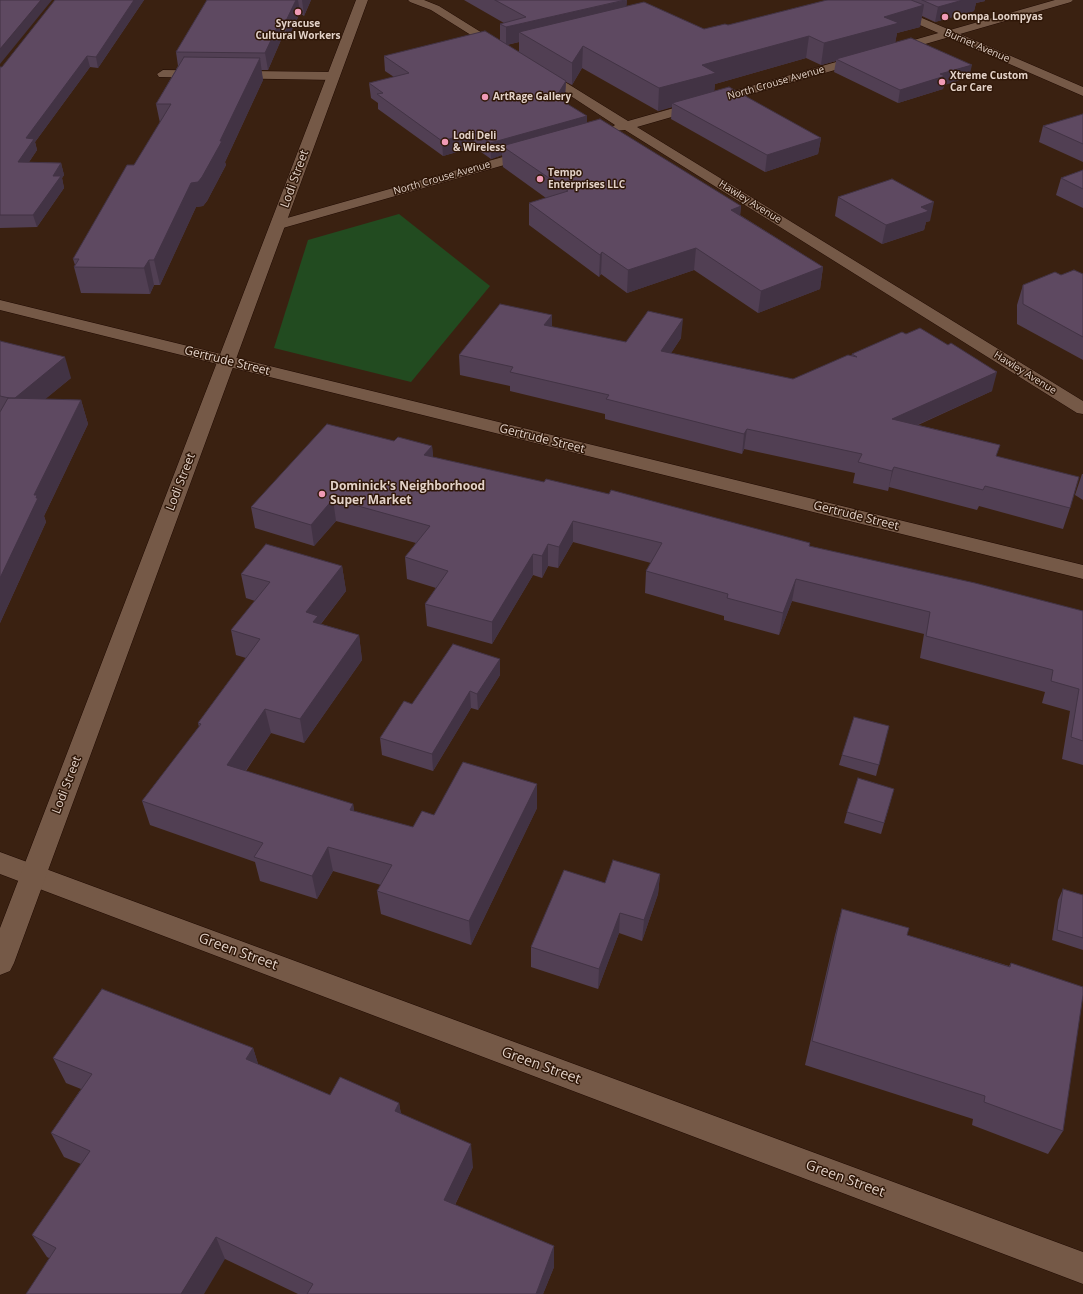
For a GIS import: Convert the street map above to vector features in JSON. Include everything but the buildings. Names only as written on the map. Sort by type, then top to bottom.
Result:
[{"type":"street","name":"Lodi Street","points":[[0,963],[362,0]]},
{"type":"street","points":[[414,0],[435,8],[511,52]]},
{"type":"street","name":"Burnet Avenue","points":[[871,0],[1083,92]]},
{"type":"street","name":"North Crouse Avenue","points":[[604,132],[1066,0]]},
{"type":"street","name":"Hawley Avenue","points":[[526,64],[1083,409]]},
{"type":"street","points":[[163,74],[334,76]]},
{"type":"street","name":"North Crouse Avenue","points":[[278,225],[543,150]]},
{"type":"street","name":"Gertrude Street","points":[[0,305],[1083,572]]},
{"type":"street","name":"Green Street","points":[[0,862],[33,876],[1083,1268]]},
{"type":"green space","points":[[399,214],[490,286],[411,382],[274,348],[308,240]]},
{"type":"place","name":"Syracuse Cultural Workers","points":[[298,12]]},
{"type":"place","name":"Oompa Loompyas","points":[[945,17]]},
{"type":"place","name":"Xtreme Custom Car Care","points":[[942,82]]},
{"type":"place","name":"ArtRage Gallery","points":[[485,97]]},
{"type":"place","name":"Lodi Deli & Wireless","points":[[445,142]]},
{"type":"place","name":"Tempo Enterprises LLC","points":[[540,179]]},
{"type":"place","name":"Dominick's Neighborhood Super Market","points":[[322,494]]}]
